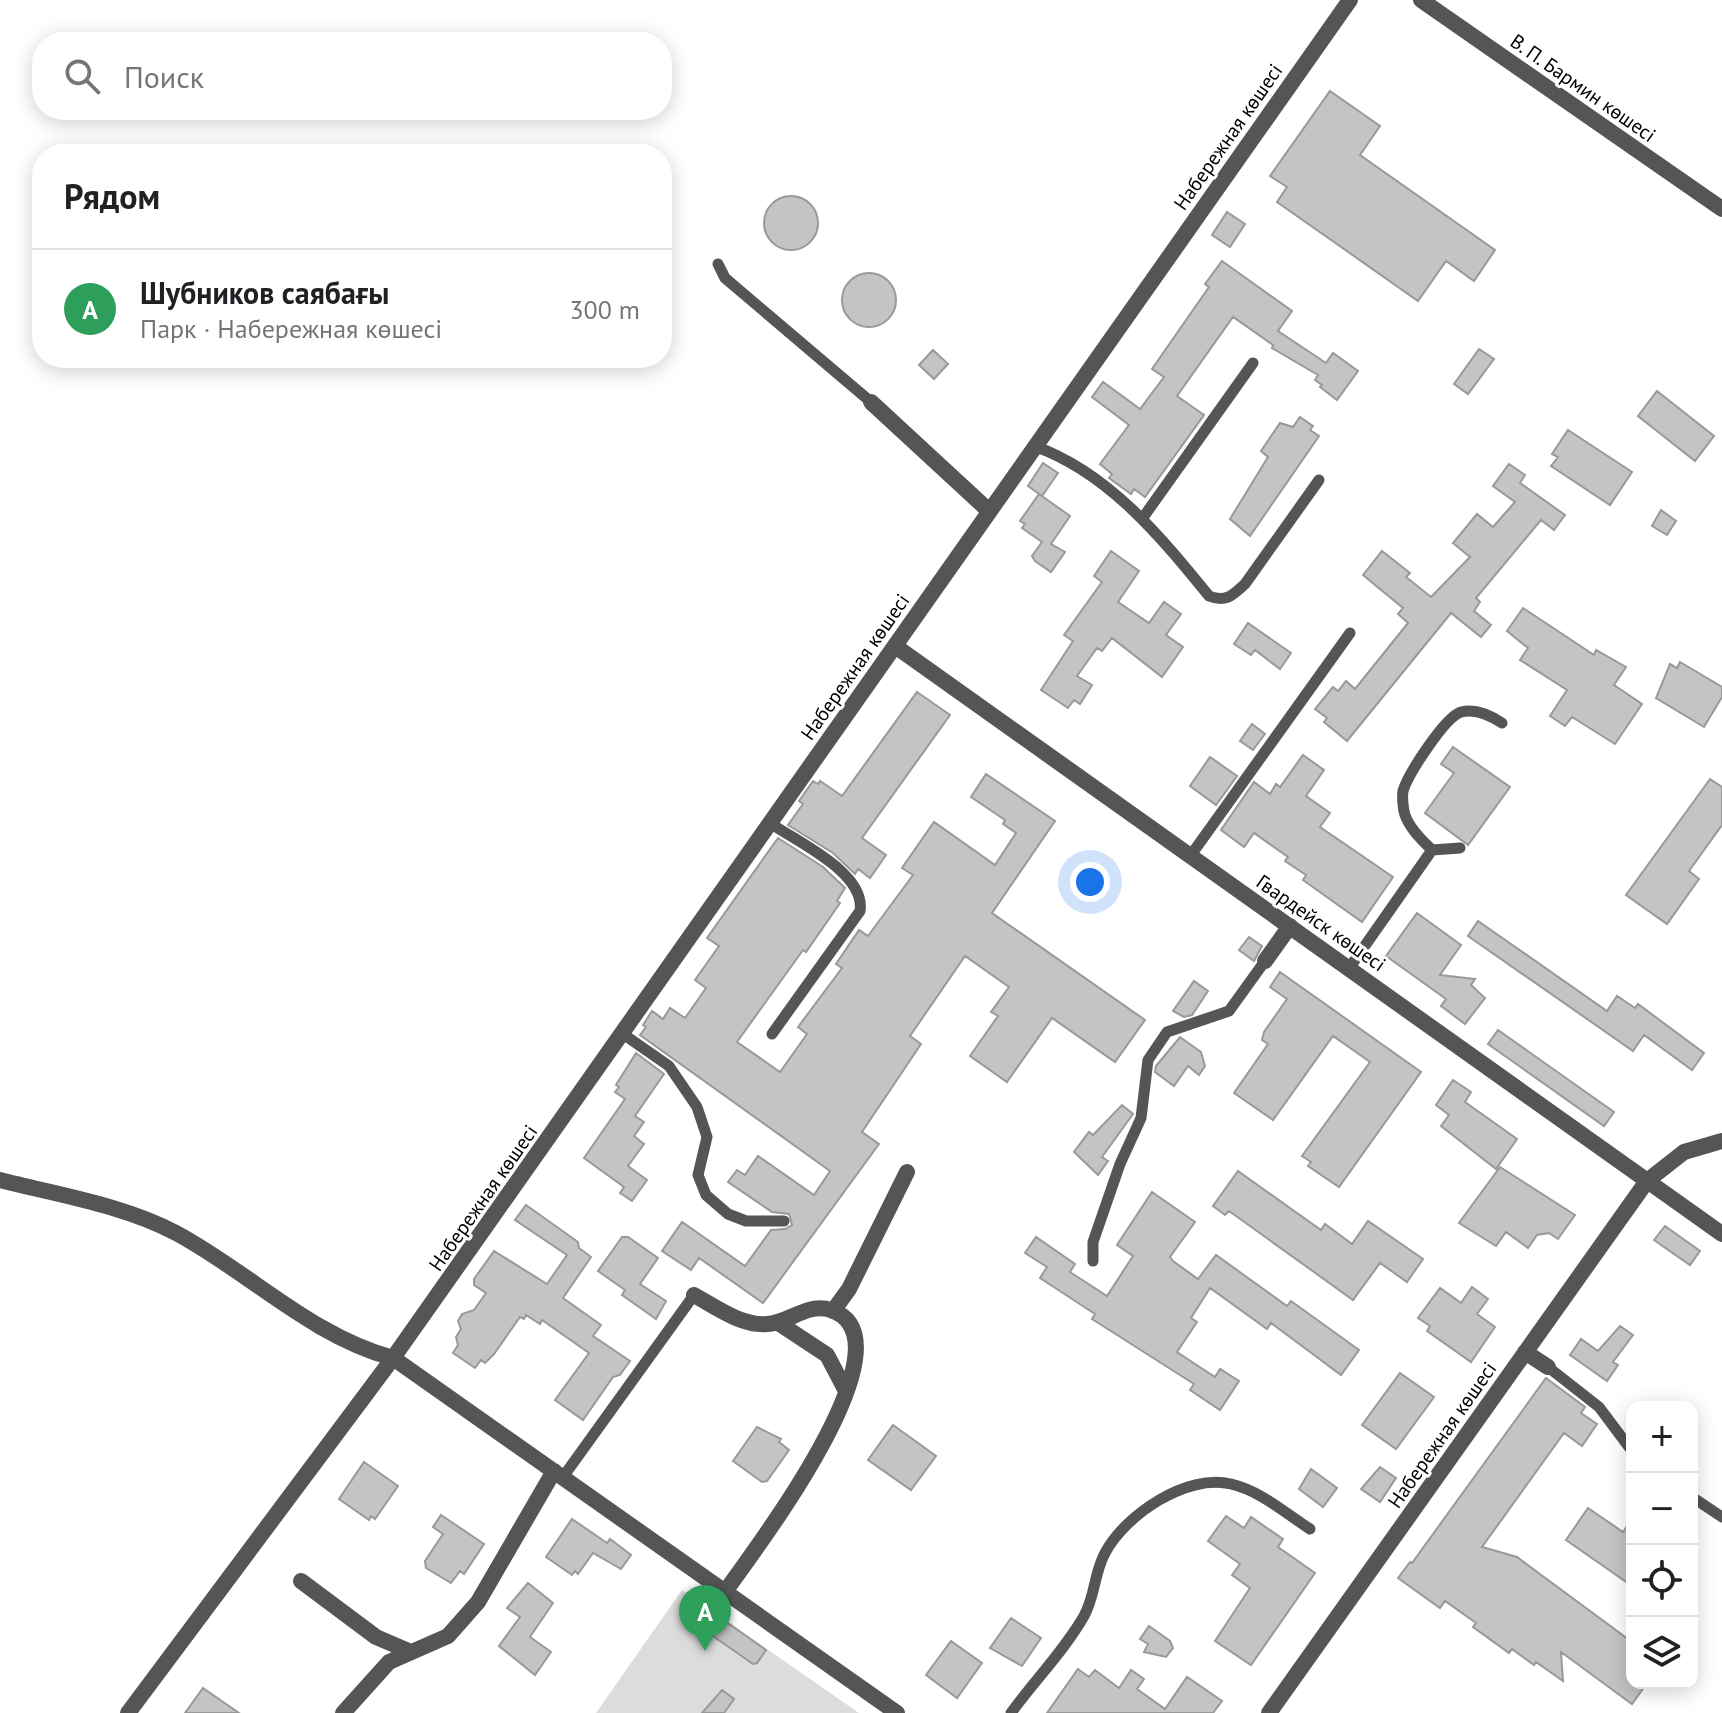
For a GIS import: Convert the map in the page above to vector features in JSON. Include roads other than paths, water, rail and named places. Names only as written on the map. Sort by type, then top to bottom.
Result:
[{"type":"street","name":"Набережная көшесі","points":[[128,1713],[393,1358],[1350,0]]},
{"type":"street","name":"В. П. Бармин көшесі","points":[[1421,0],[1722,209]]},
{"type":"street","points":[[871,402],[989,511]]},
{"type":"street","name":"Гвардейск көшесі","points":[[895,646],[1722,1234]]},
{"type":"street","points":[[1265,961],[1290,926]]},
{"type":"street","name":"Набережная көшесі","points":[[1269,1713],[1647,1181],[1684,1152],[1722,1141]]},
{"type":"street","points":[[833,1311],[849,1289],[907,1172]]},
{"type":"street","points":[[0,1180],[147,1219],[179,1235],[302,1316],[371,1352],[393,1358],[897,1713]]},
{"type":"street","points":[[694,1295],[736,1317],[755,1323],[777,1322],[807,1310],[833,1311],[846,1318],[853,1340],[853,1360],[846,1391],[823,1448],[725,1592]]},
{"type":"street","points":[[777,1322],[827,1355],[846,1391]]},
{"type":"street","points":[[1525,1352],[1548,1367]]},
{"type":"street","points":[[343,1713],[374,1675],[389,1662],[448,1636],[478,1602],[558,1474]]},
{"type":"street","points":[[301,1581],[376,1637],[411,1652]]},
{"type":"lane","points":[[718,264],[725,278],[871,402]]},
{"type":"lane","points":[[1142,519],[1253,363]]},
{"type":"lane","points":[[1034,446],[1081,467],[1142,519],[1209,596],[1230,598],[1245,584],[1319,480]]},
{"type":"lane","points":[[1191,855],[1350,633]]},
{"type":"lane","points":[[1432,850],[1405,814],[1402,794],[1410,776],[1455,715],[1472,711],[1490,714],[1502,723]]},
{"type":"lane","points":[[770,823],[852,878],[862,896],[860,911],[772,1034]]},
{"type":"lane","points":[[1432,850],[1460,848]]},
{"type":"lane","points":[[1350,967],[1432,850]]},
{"type":"lane","points":[[1093,1261],[1093,1242],[1120,1164],[1141,1118],[1148,1060],[1167,1032],[1229,1011],[1265,961]]},
{"type":"lane","points":[[623,1034],[669,1066],[697,1107],[707,1137],[698,1175],[706,1195],[728,1214],[746,1221],[784,1221]]},
{"type":"lane","points":[[558,1474],[694,1295]]},
{"type":"lane","points":[[1548,1367],[1599,1407],[1626,1443]]},
{"type":"lane","points":[[1011,1713],[1083,1618],[1096,1571],[1114,1538],[1130,1520],[1167,1495],[1215,1481],[1231,1484],[1256,1492],[1310,1529]]},
{"type":"lane","points":[[1698,1501],[1722,1517]]},
{"type":"place","name":"Шубников саябағы","points":[[705,1651]]}]
